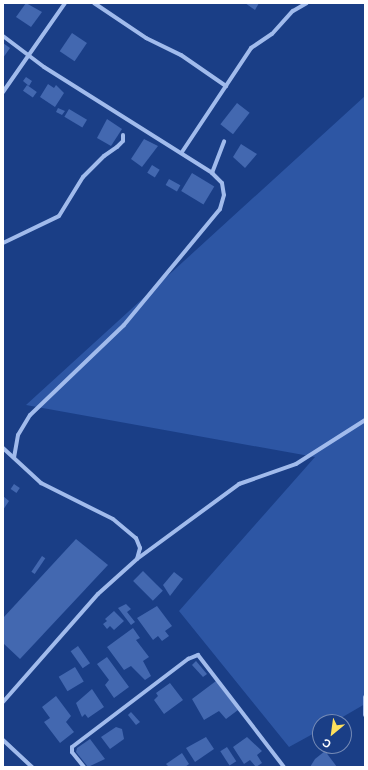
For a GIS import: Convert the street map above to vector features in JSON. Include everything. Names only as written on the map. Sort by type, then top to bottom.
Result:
[{"type":"street","points":[[3,92],[65,3]]},
{"type":"street","points":[[94,3],[146,38],[181,55],[226,86]]},
{"type":"street","points":[[182,152],[251,48],[272,34],[293,11],[308,3]]},
{"type":"street","points":[[3,36],[212,173],[222,183],[224,194],[220,209],[124,325],[30,415],[18,435],[14,458]]},
{"type":"street","points":[[3,243],[59,216],[83,177],[104,156],[123,141],[123,135]]},
{"type":"street","points":[[212,173],[224,141]]},
{"type":"street","points":[[3,702],[98,594],[137,560],[239,484],[296,464],[365,420]]},
{"type":"street","points":[[3,448],[41,483],[113,519],[136,538],[140,548],[137,560]]},
{"type":"street","points":[[84,767],[72,752],[72,747],[188,659],[198,655],[282,766]]},
{"type":"street","points":[[365,697],[365,715]]},
{"type":"street","points":[[3,740],[32,767]]},
{"type":"shaded area","points":[[365,96],[365,704],[348,714],[312,714],[312,734],[289,747],[179,611],[315,457],[26,405]]},
{"type":"building","points":[[26,3],[42,12],[31,27],[16,17]]},
{"type":"building","points":[[245,3],[259,3],[255,10]]},
{"type":"building","points":[[72,33],[87,43],[75,61],[60,51]]},
{"type":"building","points":[[3,43],[10,48],[3,58]]},
{"type":"building","points":[[26,77],[32,81],[29,86],[23,81]]},
{"type":"building","points":[[48,84],[54,88],[56,85],[64,93],[55,107],[40,97]]},
{"type":"building","points":[[27,85],[37,92],[33,98],[23,91]]},
{"type":"building","points":[[237,103],[250,113],[233,134],[220,124]]},
{"type":"building","points":[[58,108],[65,111],[62,115],[56,112]]},
{"type":"building","points":[[69,109],[87,120],[82,128],[64,117]]},
{"type":"building","points":[[107,119],[122,129],[111,146],[97,138]]},
{"type":"building","points":[[144,139],[158,146],[142,167],[131,159]]},
{"type":"building","points":[[241,144],[257,154],[245,168],[233,157]]},
{"type":"building","points":[[152,165],[160,170],[155,177],[147,173]]},
{"type":"building","points":[[192,173],[214,186],[203,204],[181,191]]},
{"type":"building","points":[[169,179],[180,185],[177,191],[166,185]]},
{"type":"building","points":[[14,484],[20,488],[16,493],[11,489]]},
{"type":"building","points":[[3,496],[9,501],[3,510]]},
{"type":"building","points":[[76,539],[108,565],[20,659],[3,643],[3,618]]},
{"type":"building","points":[[42,556],[45,558],[35,574],[31,572]]},
{"type":"building","points":[[143,571],[163,591],[153,601],[133,581]]},
{"type":"building","points":[[174,572],[183,579],[170,596],[163,585]]},
{"type":"building","points":[[126,604],[131,609],[127,612],[135,622],[131,625],[118,608]]},
{"type":"building","points":[[157,606],[172,626],[165,631],[169,636],[162,641],[158,636],[153,640],[137,618]]},
{"type":"building","points":[[114,611],[124,621],[114,630],[110,626],[107,629],[103,624],[107,621],[105,619]]},
{"type":"building","points":[[133,628],[140,638],[136,640],[149,657],[143,661],[151,676],[145,680],[131,666],[124,670],[107,647]]},
{"type":"building","points":[[78,646],[90,663],[83,668],[71,651]]},
{"type":"building","points":[[107,657],[129,687],[114,698],[105,685],[109,680],[97,664]]},
{"type":"building","points":[[196,661],[207,674],[203,677],[192,665]]},
{"type":"building","points":[[75,667],[84,682],[67,691],[59,677]]},
{"type":"building","points":[[216,681],[238,710],[226,719],[219,711],[204,720],[192,699]]},
{"type":"building","points":[[170,683],[183,700],[164,714],[154,700],[158,696],[156,693]]},
{"type":"building","points":[[92,689],[104,707],[88,718],[85,714],[82,717],[76,703]]},
{"type":"building","points":[[56,696],[71,716],[66,722],[74,732],[60,743],[44,722],[50,718],[42,707]]},
{"type":"building","points":[[131,712],[140,722],[136,725],[128,715]]},
{"type":"building","points":[[116,727],[122,729],[124,739],[110,749],[101,737]]},
{"type":"building","points":[[206,737],[214,749],[195,762],[186,748]]},
{"type":"building","points":[[247,737],[262,751],[257,755],[262,763],[256,767],[250,760],[244,764],[233,747]]},
{"type":"building","points":[[90,739],[105,759],[88,767],[76,752],[77,748]]},
{"type":"building","points":[[227,747],[236,761],[230,766],[220,751]]},
{"type":"building","points":[[182,753],[189,764],[185,767],[169,767],[166,764]]},
{"type":"building","points":[[321,754],[327,754],[337,767],[310,767],[315,759]]}]
